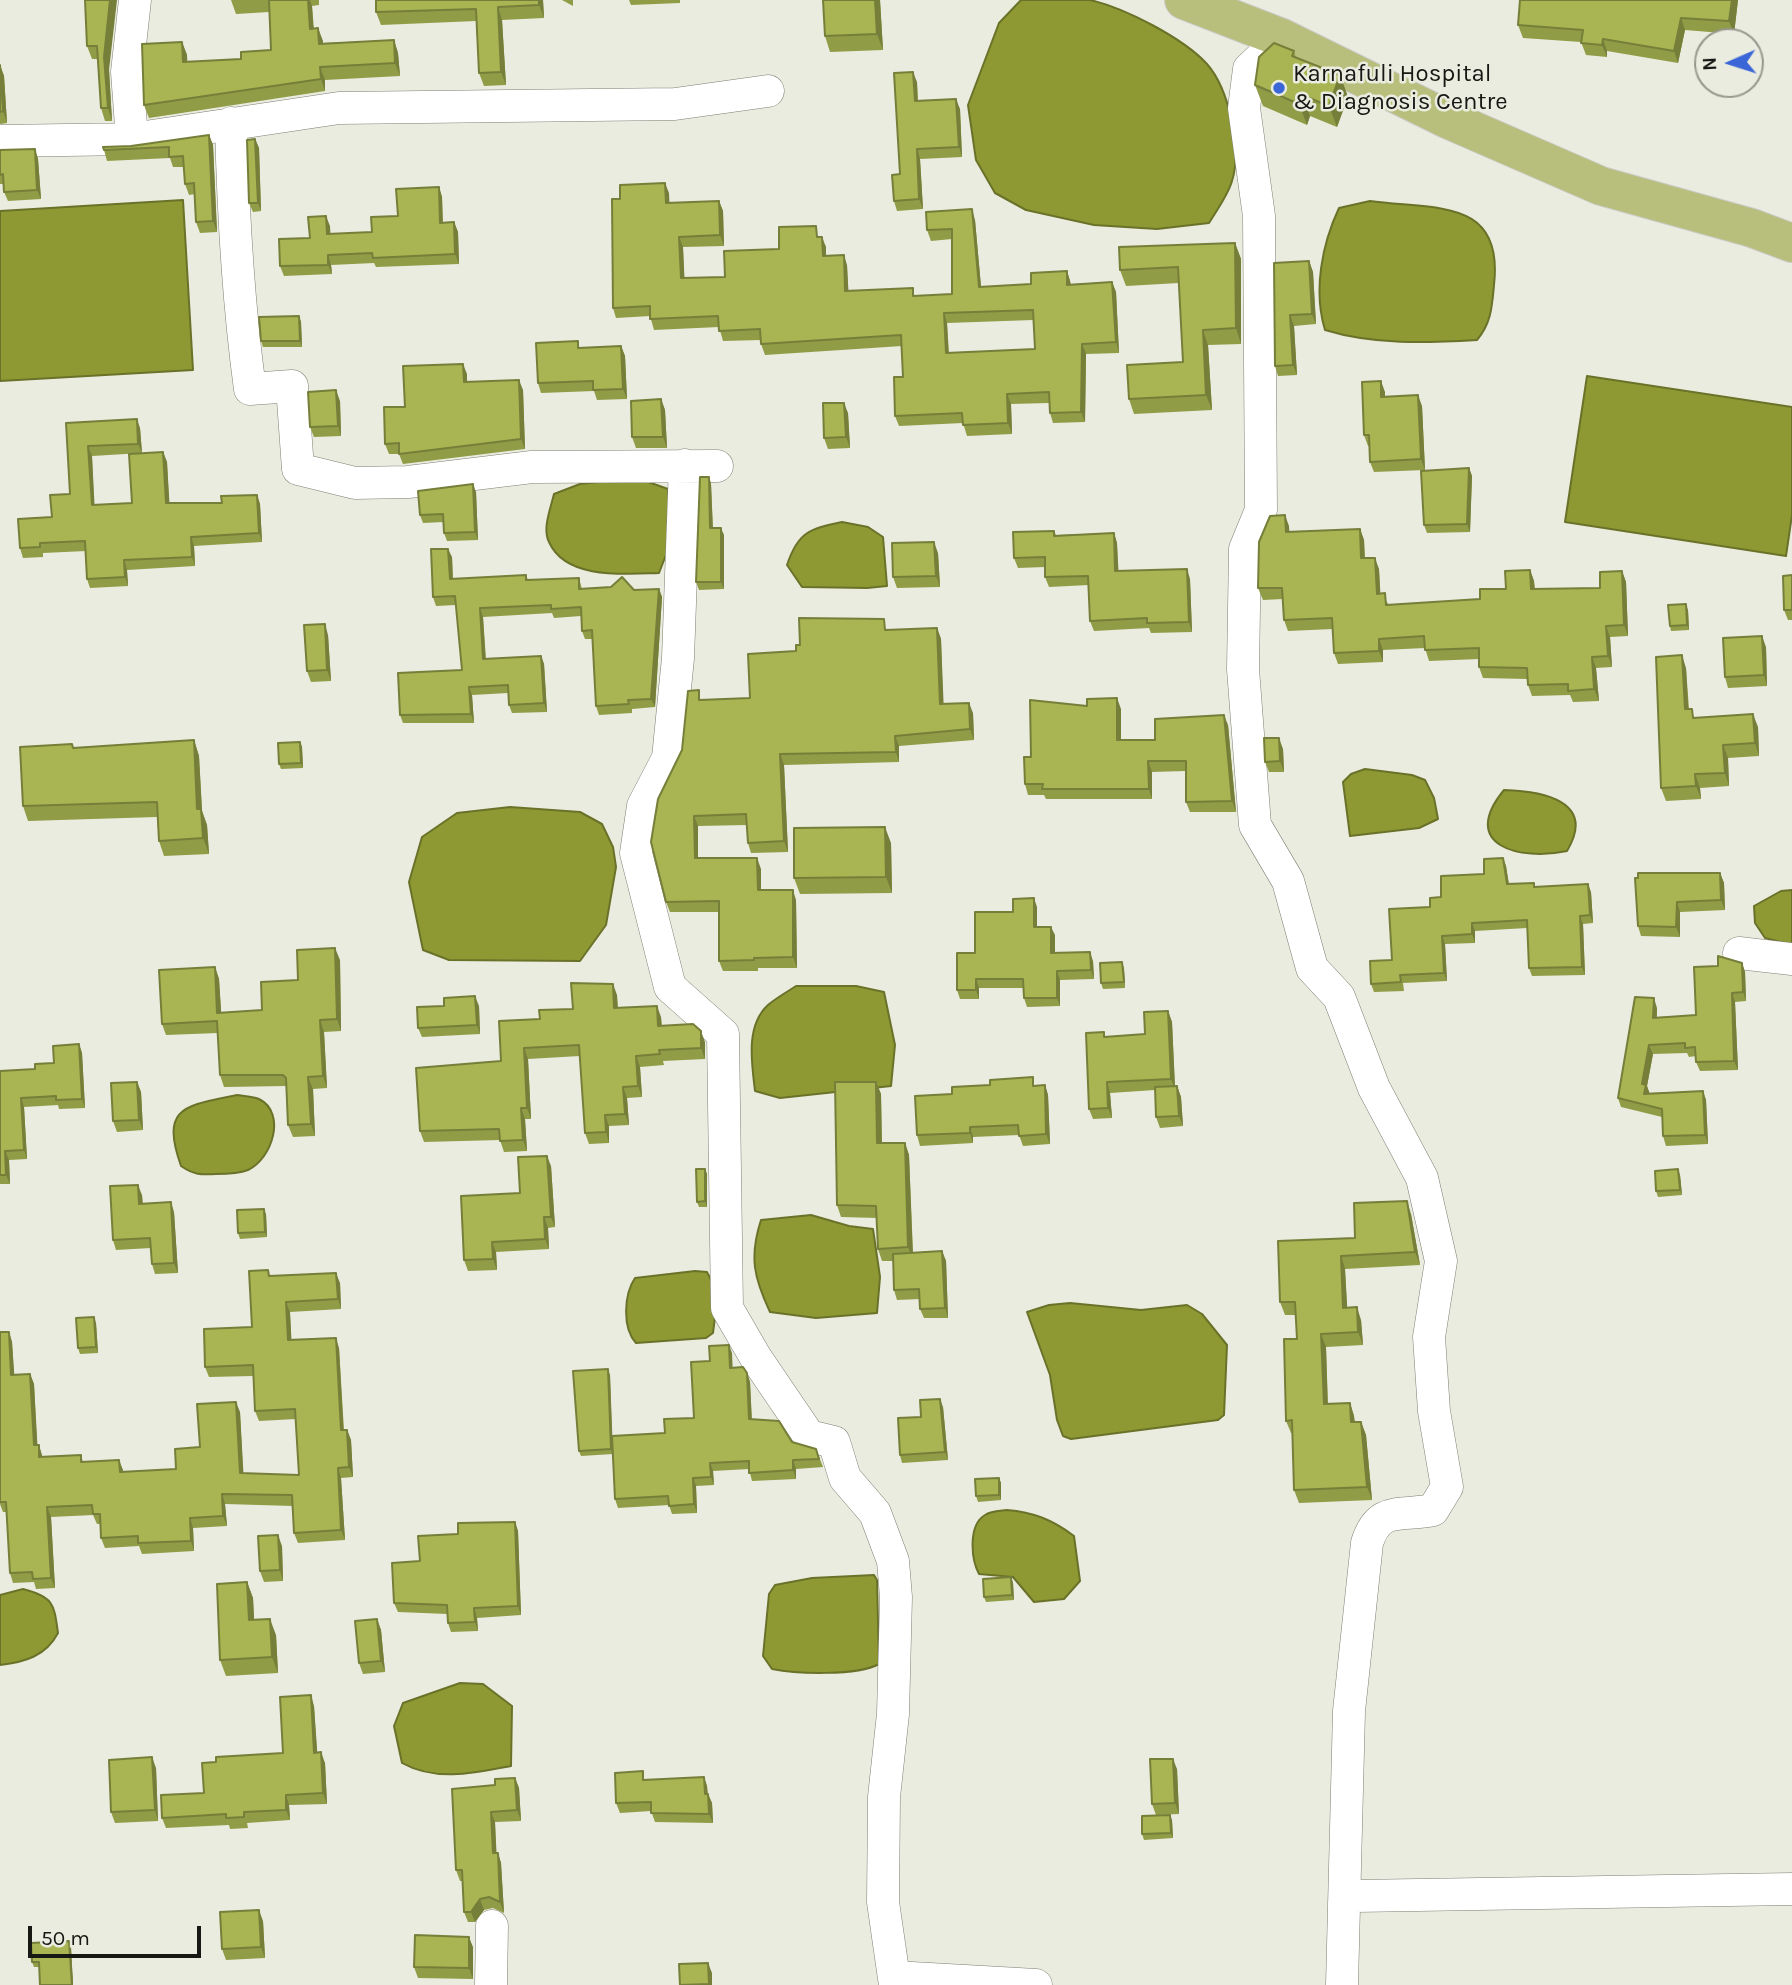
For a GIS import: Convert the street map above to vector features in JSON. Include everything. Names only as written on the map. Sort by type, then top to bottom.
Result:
[{"type":"main road","points":[[1184,0],[1282,38],[1447,119],[1601,186],[1752,228],[1792,243]]},
{"type":"street","points":[[132,139],[127,72],[135,0]]},
{"type":"street","points":[[1282,38],[1249,69],[1244,108],[1259,215],[1261,510],[1245,549],[1243,669],[1255,825],[1288,881],[1312,968],[1339,998],[1374,1088],[1422,1178],[1441,1261],[1429,1337],[1434,1411],[1447,1487],[1433,1510],[1409,1515],[1385,1515],[1373,1525],[1367,1543],[1349,1711],[1342,1985]]},
{"type":"street","points":[[0,141],[132,139],[339,108],[675,104],[768,91]]},
{"type":"street","points":[[231,123],[233,211],[242,332],[250,389],[292,386],[298,469],[355,483],[408,482],[531,467],[716,466]]},
{"type":"street","points":[[685,465],[678,658],[668,758],[643,806],[636,853],[670,987],[723,1034],[727,1308],[809,1436],[834,1443],[845,1478],[875,1513],[893,1561],[896,1610],[893,1714],[884,1797],[883,1902],[895,1981],[1036,1985]]},
{"type":"street","points":[[1738,953],[1792,959]]},
{"type":"street","points":[[1343,1903],[1355,1896],[1792,1889]]},
{"type":"street","points":[[491,1985],[492,1926]]},
{"type":"shaded area","points":[[1021,0],[1090,0],[1104,4],[1169,34],[1207,64],[1222,88],[1232,120],[1235,153],[1235,168],[1230,186],[1209,223],[1157,229],[1094,225],[1026,210],[995,193],[976,160],[968,105],[999,23]]},
{"type":"shaded area","points":[[183,200],[193,370],[0,381],[0,211]]},
{"type":"shaded area","points":[[1370,201],[1440,208],[1460,213],[1476,222],[1488,236],[1494,256],[1494,285],[1488,321],[1477,340],[1381,341],[1325,330],[1320,300],[1321,268],[1333,222],[1339,208]]},
{"type":"shaded area","points":[[1587,376],[1792,407],[1792,515],[1786,556],[1565,522]]},
{"type":"shaded area","points":[[637,478],[668,489],[673,537],[659,573],[598,572],[582,569],[557,554],[546,531],[554,494],[580,484]]},
{"type":"shaded area","points":[[842,522],[868,527],[883,537],[887,586],[802,587],[787,565],[796,545],[813,530]]},
{"type":"shaded area","points":[[1365,769],[1412,775],[1425,780],[1434,798],[1438,819],[1419,828],[1350,836],[1343,782],[1351,774]]},
{"type":"shaded area","points":[[1504,790],[1549,797],[1570,810],[1575,821],[1574,834],[1567,851],[1531,854],[1514,851],[1491,837],[1488,825],[1492,809]]},
{"type":"shaded area","points":[[510,807],[580,812],[602,824],[613,847],[616,867],[606,925],[580,961],[449,960],[423,950],[409,882],[422,837],[457,813]]},
{"type":"shaded area","points":[[1792,890],[1792,945],[1765,938],[1755,923],[1754,906],[1781,891]]},
{"type":"shaded area","points":[[796,986],[856,986],[884,992],[895,1045],[891,1086],[780,1098],[755,1091],[752,1046],[756,1024],[768,1005]]},
{"type":"shaded area","points":[[237,1095],[259,1099],[268,1106],[272,1114],[273,1136],[264,1156],[248,1170],[232,1174],[198,1174],[181,1166],[174,1131],[176,1120],[182,1112],[203,1102]]},
{"type":"shaded area","points":[[811,1215],[849,1226],[873,1229],[880,1277],[877,1313],[816,1318],[770,1312],[755,1267],[755,1245],[761,1220]]},
{"type":"shaded area","points":[[707,1272],[713,1286],[713,1333],[706,1338],[636,1343],[628,1329],[626,1311],[635,1278]]},
{"type":"shaded area","points":[[1070,1303],[1141,1310],[1187,1305],[1202,1314],[1227,1345],[1224,1415],[1218,1420],[1071,1439],[1063,1436],[1057,1420],[1050,1375],[1027,1312],[1049,1305]]},
{"type":"shaded area","points":[[1007,1510],[1042,1518],[1074,1536],[1080,1581],[1064,1599],[1034,1602],[1013,1577],[979,1574],[973,1551],[976,1526],[987,1514]]},
{"type":"shaded area","points":[[874,1575],[877,1580],[879,1664],[857,1671],[842,1672],[811,1673],[772,1669],[763,1656],[769,1594],[775,1585],[812,1578]]},
{"type":"shaded area","points":[[23,1589],[41,1595],[51,1603],[58,1633],[47,1647],[34,1656],[0,1665],[0,1595]]},
{"type":"shaded area","points":[[460,1683],[483,1684],[512,1706],[511,1766],[470,1773],[442,1774],[415,1769],[402,1763],[394,1726],[403,1703]]},
{"type":"building","points":[[85,0],[110,0],[104,57],[108,108],[101,108],[97,46],[87,46]]},
{"type":"building","points":[[269,0],[308,0],[310,29],[318,28],[319,44],[394,40],[395,63],[320,67],[321,79],[144,105],[142,44],[182,42],[183,62],[241,59],[241,52],[271,50]]},
{"type":"building","points":[[376,0],[539,0],[539,5],[498,7],[501,72],[479,73],[476,9],[376,12]]},
{"type":"building","points":[[823,0],[875,0],[877,34],[825,36]]},
{"type":"building","points":[[1520,0],[1732,0],[1729,21],[1681,18],[1674,51],[1603,39],[1602,45],[1581,43],[1583,30],[1518,25]]},
{"type":"building","points":[[1274,43],[1294,51],[1292,56],[1340,75],[1329,106],[1302,95],[1299,104],[1255,85],[1259,57]]},
{"type":"building","points":[[0,65],[3,111],[0,112]]},
{"type":"building","points":[[913,72],[915,101],[956,99],[959,147],[917,149],[919,199],[894,201],[892,175],[900,174],[894,73]]},
{"type":"building","points":[[209,135],[213,221],[196,222],[194,183],[185,184],[183,156],[169,157],[169,147],[104,150],[103,147],[131,146]]},
{"type":"building","points":[[255,139],[258,203],[249,203],[247,140]]},
{"type":"building","points":[[35,149],[37,190],[4,192],[3,174],[0,175],[0,150]]},
{"type":"building","points":[[665,183],[666,203],[719,201],[720,235],[679,237],[681,278],[725,277],[724,251],[779,249],[779,227],[816,226],[817,237],[822,237],[823,256],[844,255],[845,291],[913,288],[913,296],[952,294],[952,229],[927,230],[926,212],[972,209],[979,287],[1031,284],[1031,273],[1067,271],[1067,285],[1112,282],[1116,342],[1082,344],[1081,412],[1050,413],[1049,392],[1007,394],[1008,423],[963,425],[962,413],[895,416],[894,377],[903,377],[901,335],[761,344],[760,329],[719,331],[718,316],[650,319],[650,306],[613,308],[612,199],[620,199],[620,185]],"holes":[[[1033,310],[1035,349],[946,353],[944,313]]]},
{"type":"building","points":[[439,187],[440,223],[454,222],[455,254],[373,258],[372,253],[328,255],[328,265],[280,266],[279,239],[310,238],[308,217],[326,216],[327,234],[372,232],[371,217],[398,216],[396,189]]},
{"type":"building","points":[[1235,243],[1236,328],[1203,330],[1206,395],[1129,399],[1127,365],[1183,362],[1178,267],[1120,270],[1119,247]]},
{"type":"building","points":[[1309,261],[1312,314],[1290,315],[1293,365],[1275,366],[1274,263]]},
{"type":"building","points":[[299,316],[300,341],[261,341],[259,317]]},
{"type":"building","points":[[578,341],[578,348],[621,346],[623,389],[593,390],[593,381],[538,383],[536,343]]},
{"type":"building","points":[[463,364],[464,382],[519,380],[521,439],[399,454],[399,443],[385,444],[384,407],[405,407],[403,366]]},
{"type":"building","points":[[1381,381],[1381,397],[1418,395],[1421,459],[1370,462],[1369,435],[1364,435],[1362,382]]},
{"type":"building","points":[[336,390],[338,426],[310,427],[308,392]]},
{"type":"building","points":[[661,399],[663,437],[632,437],[631,401]]},
{"type":"building","points":[[823,403],[844,403],[846,437],[824,438]]},
{"type":"building","points":[[137,419],[138,444],[88,446],[92,505],[132,503],[129,454],[163,452],[166,503],[222,503],[221,496],[257,495],[259,533],[191,537],[192,557],[124,560],[125,577],[87,579],[85,541],[40,543],[40,547],[20,548],[18,519],[52,517],[50,495],[70,494],[66,423]]},
{"type":"building","points":[[1469,468],[1467,524],[1424,525],[1421,471]]},
{"type":"building","points":[[700,477],[709,477],[710,528],[721,528],[721,582],[696,582]]},
{"type":"building","points":[[473,484],[475,532],[444,533],[443,514],[420,515],[418,491]]},
{"type":"building","points":[[1285,515],[1286,532],[1360,529],[1361,558],[1375,558],[1377,594],[1385,593],[1386,605],[1480,599],[1480,589],[1506,589],[1505,571],[1530,570],[1531,589],[1600,588],[1600,572],[1622,571],[1624,625],[1606,626],[1608,656],[1592,657],[1594,689],[1568,691],[1568,684],[1528,685],[1527,668],[1479,667],[1479,648],[1425,650],[1424,636],[1379,639],[1379,651],[1334,653],[1332,618],[1284,620],[1282,588],[1258,588],[1259,542],[1270,516]]},
{"type":"building","points":[[1054,531],[1054,536],[1114,533],[1115,571],[1187,569],[1189,622],[1147,623],[1147,618],[1090,621],[1088,576],[1045,577],[1045,557],[1014,558],[1013,532]]},
{"type":"building","points":[[934,542],[936,576],[893,577],[892,543]]},
{"type":"building","points":[[431,549],[448,549],[450,579],[526,575],[526,580],[579,578],[579,589],[611,587],[622,577],[634,590],[659,589],[651,699],[628,700],[629,704],[596,706],[592,630],[582,631],[581,607],[551,609],[551,605],[480,608],[483,659],[541,656],[544,703],[509,705],[508,685],[469,687],[471,714],[400,715],[398,673],[462,670],[455,596],[433,597]]},
{"type":"building","points":[[1792,575],[1792,610],[1784,610],[1783,576]]},
{"type":"building","points":[[1686,604],[1687,625],[1670,626],[1668,605]]},
{"type":"building","points":[[799,618],[884,619],[885,630],[937,628],[940,704],[969,703],[970,729],[895,736],[896,752],[780,754],[784,841],[748,843],[746,814],[694,816],[695,858],[757,858],[758,890],[793,890],[793,957],[719,961],[719,901],[666,902],[651,842],[658,799],[682,750],[688,691],[699,690],[699,700],[750,698],[748,654],[796,651],[796,645],[800,645]]},
{"type":"building","points":[[325,624],[327,670],[307,671],[304,625]]},
{"type":"building","points":[[1762,636],[1764,675],[1725,677],[1723,638]]},
{"type":"building","points":[[1682,655],[1685,709],[1692,709],[1693,718],[1753,714],[1755,743],[1723,745],[1725,773],[1695,774],[1696,786],[1661,788],[1656,657]]},
{"type":"building","points":[[1117,698],[1117,740],[1155,740],[1155,719],[1224,715],[1232,801],[1186,802],[1186,761],[1148,761],[1149,789],[1042,789],[1043,784],[1025,784],[1024,757],[1031,757],[1030,700],[1087,706],[1087,699]]},
{"type":"building","points":[[1264,738],[1279,738],[1280,761],[1265,762]]},
{"type":"building","points":[[194,740],[197,809],[201,809],[203,838],[159,841],[157,802],[23,806],[20,747],[72,744],[73,748]]},
{"type":"building","points":[[300,742],[301,763],[279,764],[278,743]]},
{"type":"building","points":[[885,827],[886,877],[794,878],[794,828]]},
{"type":"building","points":[[1503,858],[1507,884],[1534,883],[1534,887],[1588,884],[1590,915],[1580,916],[1582,967],[1529,968],[1527,920],[1472,923],[1472,934],[1442,936],[1444,973],[1400,975],[1401,982],[1371,984],[1370,961],[1392,960],[1389,909],[1430,907],[1430,898],[1441,897],[1441,876],[1484,874],[1484,859]]},
{"type":"building","points":[[1638,873],[1720,873],[1721,900],[1677,902],[1676,927],[1638,926],[1635,878],[1638,878]]},
{"type":"building","points":[[1034,898],[1034,927],[1051,927],[1051,953],[1090,952],[1091,970],[1057,971],[1057,998],[1024,998],[1023,979],[976,979],[976,990],[957,990],[957,953],[975,953],[975,912],[1013,912],[1013,899]]},
{"type":"building","points":[[335,948],[337,1019],[320,1020],[323,1076],[308,1077],[311,1124],[288,1125],[286,1078],[283,1075],[220,1075],[217,1021],[162,1024],[159,970],[215,967],[217,1013],[262,1010],[261,982],[298,980],[297,950]]},
{"type":"building","points":[[1718,956],[1742,963],[1743,992],[1732,993],[1734,1061],[1696,1062],[1695,1047],[1685,1048],[1685,1043],[1649,1045],[1642,1084],[1646,1085],[1644,1094],[1703,1091],[1705,1135],[1663,1136],[1662,1109],[1618,1098],[1635,997],[1654,998],[1653,1018],[1696,1015],[1694,967],[1718,966]]},
{"type":"building","points":[[1122,962],[1124,982],[1101,983],[1100,963]]},
{"type":"building","points":[[571,983],[613,984],[614,1008],[657,1006],[658,1026],[693,1024],[701,1031],[701,1048],[659,1050],[660,1054],[636,1056],[638,1086],[623,1087],[625,1114],[605,1115],[606,1132],[585,1133],[579,1045],[524,1048],[527,1108],[521,1108],[523,1140],[500,1141],[499,1129],[420,1131],[416,1068],[501,1061],[499,1021],[540,1019],[539,1010],[573,1009]]},
{"type":"building","points":[[475,996],[477,1025],[418,1028],[417,1007],[444,1006],[444,998]]},
{"type":"building","points":[[1168,1011],[1171,1079],[1107,1082],[1108,1108],[1089,1109],[1086,1033],[1104,1032],[1104,1037],[1145,1034],[1144,1012]]},
{"type":"building","points":[[79,1044],[82,1099],[56,1100],[56,1096],[21,1098],[24,1150],[5,1151],[6,1175],[0,1175],[0,1071],[35,1069],[35,1064],[54,1063],[53,1046]]},
{"type":"building","points":[[1033,1077],[1033,1086],[1045,1085],[1046,1134],[1019,1136],[1018,1125],[970,1127],[970,1133],[917,1135],[915,1096],[952,1094],[952,1087],[990,1085],[990,1080]]},
{"type":"building","points":[[137,1082],[139,1120],[113,1121],[111,1083]]},
{"type":"building","points":[[835,1082],[876,1082],[877,1143],[905,1143],[908,1247],[878,1249],[876,1206],[837,1205]]},
{"type":"building","points":[[1177,1086],[1179,1116],[1156,1117],[1155,1087]]},
{"type":"building","points":[[547,1156],[551,1217],[544,1217],[545,1239],[492,1242],[493,1259],[464,1260],[461,1196],[520,1193],[518,1157]]},
{"type":"building","points":[[696,1169],[705,1169],[705,1201],[697,1202]]},
{"type":"building","points":[[1678,1169],[1680,1190],[1656,1191],[1655,1171]]},
{"type":"building","points":[[138,1185],[139,1204],[171,1202],[174,1263],[152,1264],[150,1238],[113,1240],[110,1186]]},
{"type":"building","points":[[1407,1201],[1415,1252],[1341,1256],[1343,1308],[1357,1307],[1358,1332],[1321,1334],[1324,1404],[1350,1403],[1351,1422],[1361,1422],[1367,1487],[1294,1490],[1292,1420],[1286,1421],[1284,1339],[1297,1339],[1295,1302],[1280,1302],[1278,1241],[1355,1238],[1354,1203]]},
{"type":"building","points":[[264,1209],[265,1232],[238,1233],[237,1210]]},
{"type":"building","points":[[942,1251],[945,1308],[920,1309],[919,1289],[894,1290],[893,1254]]},
{"type":"building","points":[[268,1270],[269,1276],[336,1273],[338,1299],[286,1302],[288,1340],[336,1338],[341,1430],[347,1430],[349,1467],[338,1468],[341,1530],[294,1533],[292,1495],[222,1494],[223,1516],[190,1518],[191,1541],[138,1543],[138,1536],[101,1538],[100,1514],[93,1514],[92,1505],[47,1507],[51,1578],[33,1579],[32,1572],[10,1573],[6,1502],[0,1502],[0,1332],[9,1332],[11,1375],[30,1374],[34,1445],[39,1445],[39,1457],[81,1455],[81,1462],[119,1460],[120,1472],[176,1469],[175,1449],[200,1447],[197,1404],[236,1402],[240,1473],[299,1475],[295,1409],[255,1411],[253,1365],[205,1367],[204,1329],[252,1327],[249,1271]]},
{"type":"building","points":[[94,1317],[96,1347],[78,1348],[76,1318]]},
{"type":"building","points":[[729,1345],[730,1368],[743,1367],[747,1373],[749,1419],[779,1421],[792,1442],[816,1449],[819,1459],[793,1460],[793,1470],[749,1473],[749,1461],[710,1463],[711,1477],[693,1478],[694,1504],[669,1506],[668,1496],[615,1499],[612,1436],[665,1433],[664,1419],[694,1418],[691,1362],[710,1361],[709,1346]]},
{"type":"building","points":[[608,1369],[611,1449],[579,1451],[573,1371]]},
{"type":"building","points":[[940,1399],[945,1452],[900,1455],[898,1418],[921,1417],[920,1400]]},
{"type":"building","points":[[999,1478],[999,1495],[976,1496],[975,1479]]},
{"type":"building","points":[[515,1522],[518,1606],[474,1608],[475,1622],[448,1623],[447,1605],[394,1603],[392,1563],[420,1561],[418,1536],[458,1534],[458,1523]]},
{"type":"building","points":[[278,1535],[280,1570],[260,1571],[258,1536]]},
{"type":"building","points":[[1011,1577],[1012,1595],[984,1597],[983,1579]]},
{"type":"building","points":[[247,1582],[249,1620],[270,1619],[272,1657],[220,1660],[217,1584]]},
{"type":"building","points":[[377,1619],[381,1661],[359,1663],[355,1621]]},
{"type":"building","points":[[311,1695],[314,1753],[321,1752],[323,1793],[286,1795],[286,1810],[244,1812],[244,1817],[226,1818],[226,1814],[162,1818],[161,1795],[204,1793],[202,1763],[216,1762],[216,1757],[283,1753],[280,1697]]},
{"type":"building","points":[[152,1757],[155,1810],[111,1812],[109,1760]]},
{"type":"building","points":[[1150,1759],[1173,1759],[1175,1803],[1152,1804]]},
{"type":"building","points":[[643,1771],[643,1780],[704,1777],[709,1814],[651,1813],[651,1802],[616,1803],[615,1773]]},
{"type":"building","points":[[515,1778],[517,1810],[491,1812],[493,1853],[498,1853],[500,1902],[489,1897],[480,1899],[471,1912],[464,1912],[462,1870],[456,1870],[452,1789],[495,1785],[495,1779]]},
{"type":"building","points":[[1170,1815],[1171,1833],[1142,1834],[1142,1816]]},
{"type":"building","points":[[259,1910],[261,1947],[222,1949],[220,1912]]},
{"type":"building","points":[[415,1935],[469,1937],[469,1968],[414,1967]]},
{"type":"building","points":[[69,1941],[72,1985],[40,1985],[39,1962],[32,1962],[31,1943]]},
{"type":"building","points":[[708,1963],[709,1984],[680,1985],[679,1964]]},
{"type":"place","name":"Karnafuli Hospital & Diagnosis Centre","points":[[1279,88]]}]
